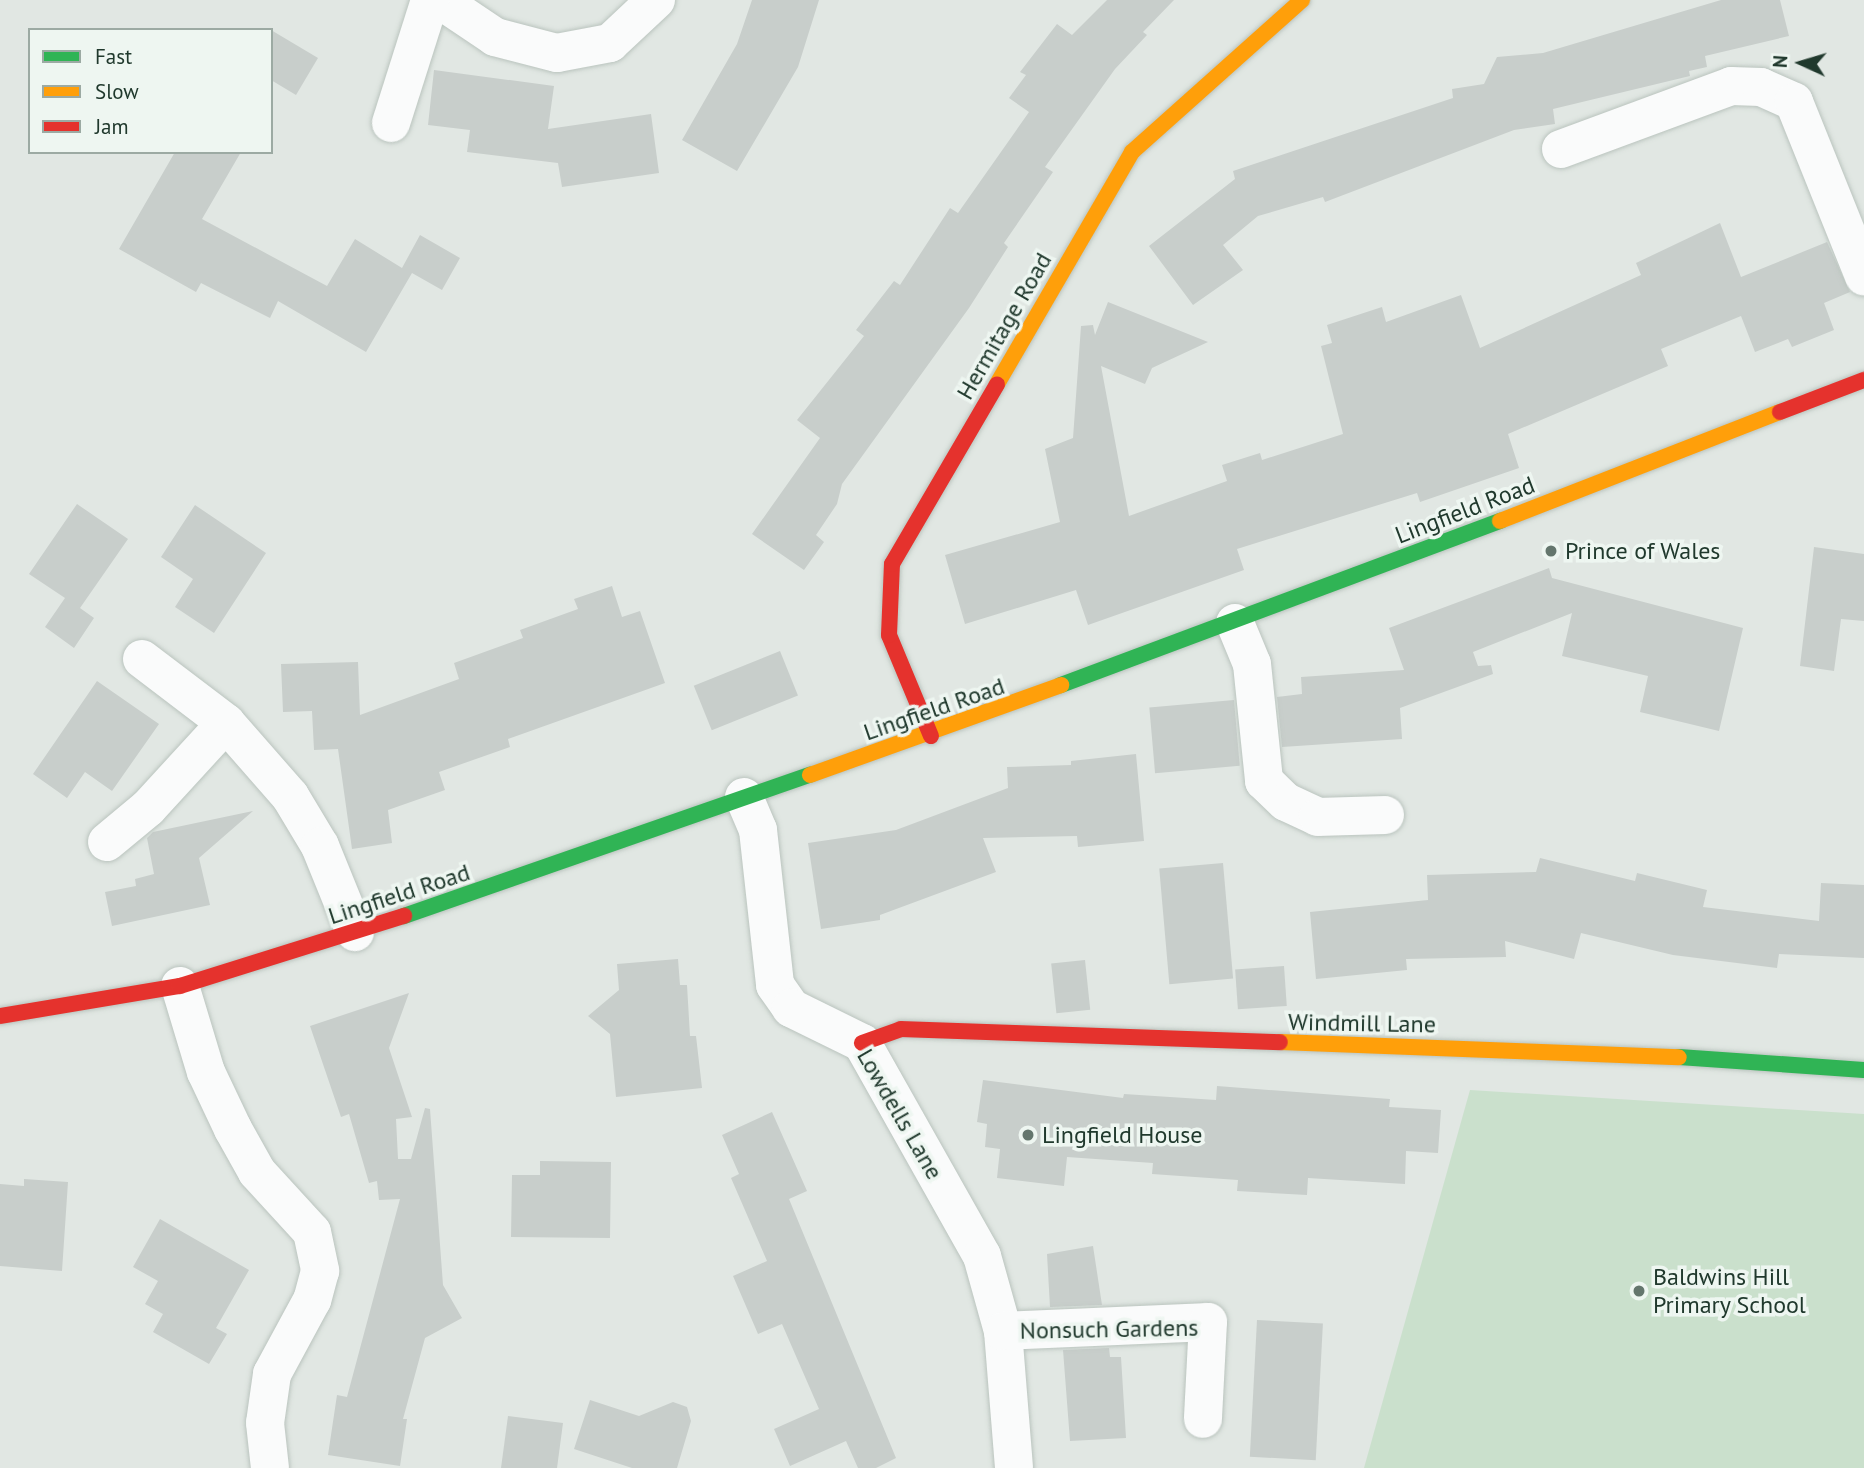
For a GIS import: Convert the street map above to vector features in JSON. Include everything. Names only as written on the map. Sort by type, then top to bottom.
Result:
[{"type":"street","points":[[391,122],[430,0]]},
{"type":"street","points":[[440,0],[495,37],[557,53],[610,43],[656,0]]},
{"type":"street","name":"Hermitage Road","points":[[931,736],[889,635],[892,564],[1132,152],[1302,0]]},
{"type":"street","points":[[1561,149],[1731,86],[1762,88],[1794,102],[1864,276]]},
{"type":"street","name":"Lingfield Road","points":[[0,1016],[180,986],[519,880],[744,797],[931,736],[1235,623],[1864,380]]},
{"type":"street","points":[[1235,623],[1252,664],[1264,781],[1286,802],[1318,817],[1385,816]]},
{"type":"street","points":[[142,659],[226,723],[290,796],[320,846],[355,932]]},
{"type":"street","points":[[107,842],[148,808],[226,723]]},
{"type":"street","name":"Lowdells Lane","points":[[744,797],[758,830],[775,985],[791,1008],[862,1043],[982,1256],[1003,1331],[1014,1468]]},
{"type":"street","points":[[180,986],[206,1072],[233,1129],[257,1172],[312,1232],[320,1270],[312,1300],[272,1374],[265,1423],[270,1468]]},
{"type":"street","name":"Windmill Lane","points":[[862,1043],[901,1029],[1598,1052],[1864,1070]]},
{"type":"street","name":"Nonsuch Gardens","points":[[1003,1331],[1208,1322],[1203,1419]]},
{"type":"green space","name":"Baldwins Hill Primary School","points":[[1470,1090],[1864,1114],[1864,1468],[1364,1468]]},
{"type":"building","points":[[752,0],[819,0],[798,67],[737,171],[682,140],[737,44]]},
{"type":"building","points":[[1107,0],[1174,0],[1143,32],[1147,35],[1115,69],[1045,167],[1053,172],[1004,243],[1008,247],[969,308],[842,484],[837,504],[816,535],[824,542],[804,570],[752,534],[820,438],[797,420],[864,336],[856,330],[894,281],[900,285],[950,208],[958,213],[1029,112],[1009,98],[1026,75],[1020,72],[1057,24],[1072,35]]},
{"type":"building","points":[[1721,0],[1780,0],[1789,36],[1705,56],[1707,67],[1689,71],[1690,76],[1553,109],[1555,124],[1514,130],[1325,202],[1323,197],[1258,216],[1223,245],[1243,270],[1193,305],[1149,246],[1235,179],[1233,171],[1453,98],[1452,89],[1484,84],[1497,57],[1543,53]]},
{"type":"building","points":[[273,31],[318,58],[296,95],[273,81]]},
{"type":"building","points":[[434,70],[554,86],[548,129],[651,114],[659,173],[562,187],[558,163],[467,152],[470,130],[428,125]]},
{"type":"building","points":[[174,154],[240,154],[202,219],[327,286],[355,239],[402,268],[420,235],[460,258],[442,290],[412,273],[366,352],[278,301],[270,318],[201,283],[196,292],[119,249]]},
{"type":"building","points":[[1720,223],[1741,277],[1827,242],[1850,292],[1824,303],[1834,330],[1792,347],[1788,339],[1755,352],[1741,316],[1661,349],[1668,366],[1508,434],[1519,468],[1420,502],[1417,493],[1237,549],[1244,570],[1088,625],[1076,590],[965,624],[945,555],[1060,522],[1045,449],[1073,438],[1081,326],[1093,325],[1095,335],[1108,302],[1208,342],[1152,368],[1145,384],[1101,366],[1129,516],[1227,481],[1222,465],[1260,453],[1262,460],[1343,434],[1321,346],[1332,343],[1327,325],[1382,307],[1386,322],[1461,295],[1480,348],[1641,275],[1636,263]]},
{"type":"building","points":[[77,504],[128,539],[80,608],[94,618],[74,648],[45,627],[65,598],[29,574]]},
{"type":"building","points":[[195,505],[266,553],[214,633],[175,607],[193,579],[161,557]]},
{"type":"building","points":[[1814,547],[1864,554],[1864,621],[1841,619],[1834,671],[1800,666]]},
{"type":"building","points":[[1549,568],[1552,578],[1743,628],[1719,731],[1640,712],[1648,676],[1562,656],[1572,613],[1473,652],[1478,666],[1491,665],[1493,674],[1400,708],[1402,739],[1282,747],[1277,697],[1302,694],[1301,677],[1404,670],[1389,628]]},
{"type":"building","points":[[612,586],[622,617],[640,611],[665,683],[508,739],[510,747],[439,772],[445,790],[388,810],[392,843],[352,849],[338,749],[314,750],[312,711],[283,712],[281,664],[358,662],[360,715],[459,679],[454,663],[523,638],[520,630],[578,609],[574,599]]},
{"type":"building","points":[[780,651],[798,696],[712,730],[694,686]]},
{"type":"building","points":[[97,681],[159,724],[112,791],[85,772],[67,798],[33,774]]},
{"type":"building","points":[[1234,700],[1240,766],[1155,773],[1149,707]]},
{"type":"building","points":[[1136,754],[1144,841],[1078,847],[1077,836],[983,838],[996,872],[880,915],[880,920],[821,929],[808,843],[896,830],[1008,788],[1007,767],[1071,765],[1071,761]]},
{"type":"building","points":[[253,811],[199,858],[210,905],[112,926],[105,892],[136,886],[135,879],[154,874],[147,838],[153,832]]},
{"type":"building","points":[[1540,858],[1635,881],[1637,873],[1707,890],[1703,907],[1819,921],[1821,883],[1864,885],[1864,958],[1779,954],[1777,968],[1673,955],[1581,933],[1574,959],[1505,941],[1506,957],[1406,959],[1407,970],[1316,979],[1310,912],[1428,900],[1427,875],[1536,872]]},
{"type":"building","points":[[1223,863],[1233,979],[1169,984],[1159,869]]},
{"type":"building","points":[[678,959],[680,985],[687,985],[690,1036],[696,1036],[702,1088],[616,1097],[610,1034],[588,1016],[619,990],[617,964]]},
{"type":"building","points":[[1085,960],[1090,1010],[1056,1013],[1051,964]]},
{"type":"building","points":[[1284,966],[1287,1006],[1238,1009],[1235,969]]},
{"type":"building","points":[[409,993],[389,1048],[412,1117],[396,1119],[398,1159],[411,1159],[425,1108],[430,1109],[443,1285],[462,1318],[425,1338],[403,1419],[407,1419],[400,1466],[328,1455],[337,1395],[347,1397],[400,1199],[379,1200],[377,1181],[369,1183],[349,1114],[341,1117],[310,1026]]},
{"type":"building","points":[[983,1080],[1123,1098],[1124,1094],[1216,1100],[1217,1086],[1390,1099],[1389,1107],[1441,1110],[1438,1153],[1406,1151],[1405,1184],[1308,1178],[1307,1195],[1237,1191],[1238,1180],[1152,1174],[1153,1163],[1067,1157],[1064,1186],[997,1178],[1000,1149],[985,1147],[987,1124],[977,1122]]},
{"type":"building","points":[[772,1112],[807,1191],[789,1199],[896,1458],[876,1468],[858,1468],[846,1441],[790,1466],[774,1429],[819,1409],[782,1324],[758,1334],[733,1276],[767,1261],[731,1178],[739,1174],[722,1135]]},
{"type":"building","points":[[540,1161],[611,1162],[610,1238],[511,1237],[512,1175],[540,1175]]},
{"type":"building","points":[[24,1179],[68,1182],[62,1271],[0,1266],[0,1184],[24,1186]]},
{"type":"building","points":[[160,1219],[249,1270],[216,1328],[227,1334],[209,1364],[153,1332],[163,1314],[145,1304],[158,1281],[133,1267]]},
{"type":"building","points":[[1093,1246],[1102,1305],[1050,1307],[1047,1254]]},
{"type":"building","points":[[1257,1320],[1323,1323],[1316,1460],[1250,1457]]},
{"type":"building","points":[[1109,1348],[1110,1357],[1121,1357],[1126,1438],[1070,1441],[1063,1350]]},
{"type":"building","points":[[590,1400],[639,1416],[673,1402],[687,1407],[691,1421],[677,1468],[632,1468],[574,1449]]},
{"type":"building","points":[[508,1416],[563,1423],[557,1468],[501,1468]]},
{"type":"traffic: fast","points":[[1061,685],[1500,521]]},
{"type":"traffic: fast","points":[[404,916],[810,775]]},
{"type":"traffic: fast","points":[[1679,1057],[1864,1070]]},
{"type":"traffic: slow","points":[[997,384],[1132,152],[1302,0]]},
{"type":"traffic: slow","points":[[1500,521],[1780,412]]},
{"type":"traffic: slow","points":[[810,775],[1061,685]]},
{"type":"traffic: slow","points":[[1280,1042],[1679,1057]]},
{"type":"traffic: jam","points":[[1780,412],[1864,380]]},
{"type":"traffic: jam","points":[[931,736],[889,635],[892,564],[997,384]]},
{"type":"traffic: jam","points":[[0,1016],[180,986],[404,916]]},
{"type":"traffic: jam","points":[[862,1043],[901,1029],[1280,1042]]},
{"type":"place","name":"Prince of Wales","points":[[1551,551]]},
{"type":"place","name":"Lingfield House","points":[[1028,1135]]},
{"type":"place","name":"Baldwins Hill Primary School","points":[[1639,1291]]}]
